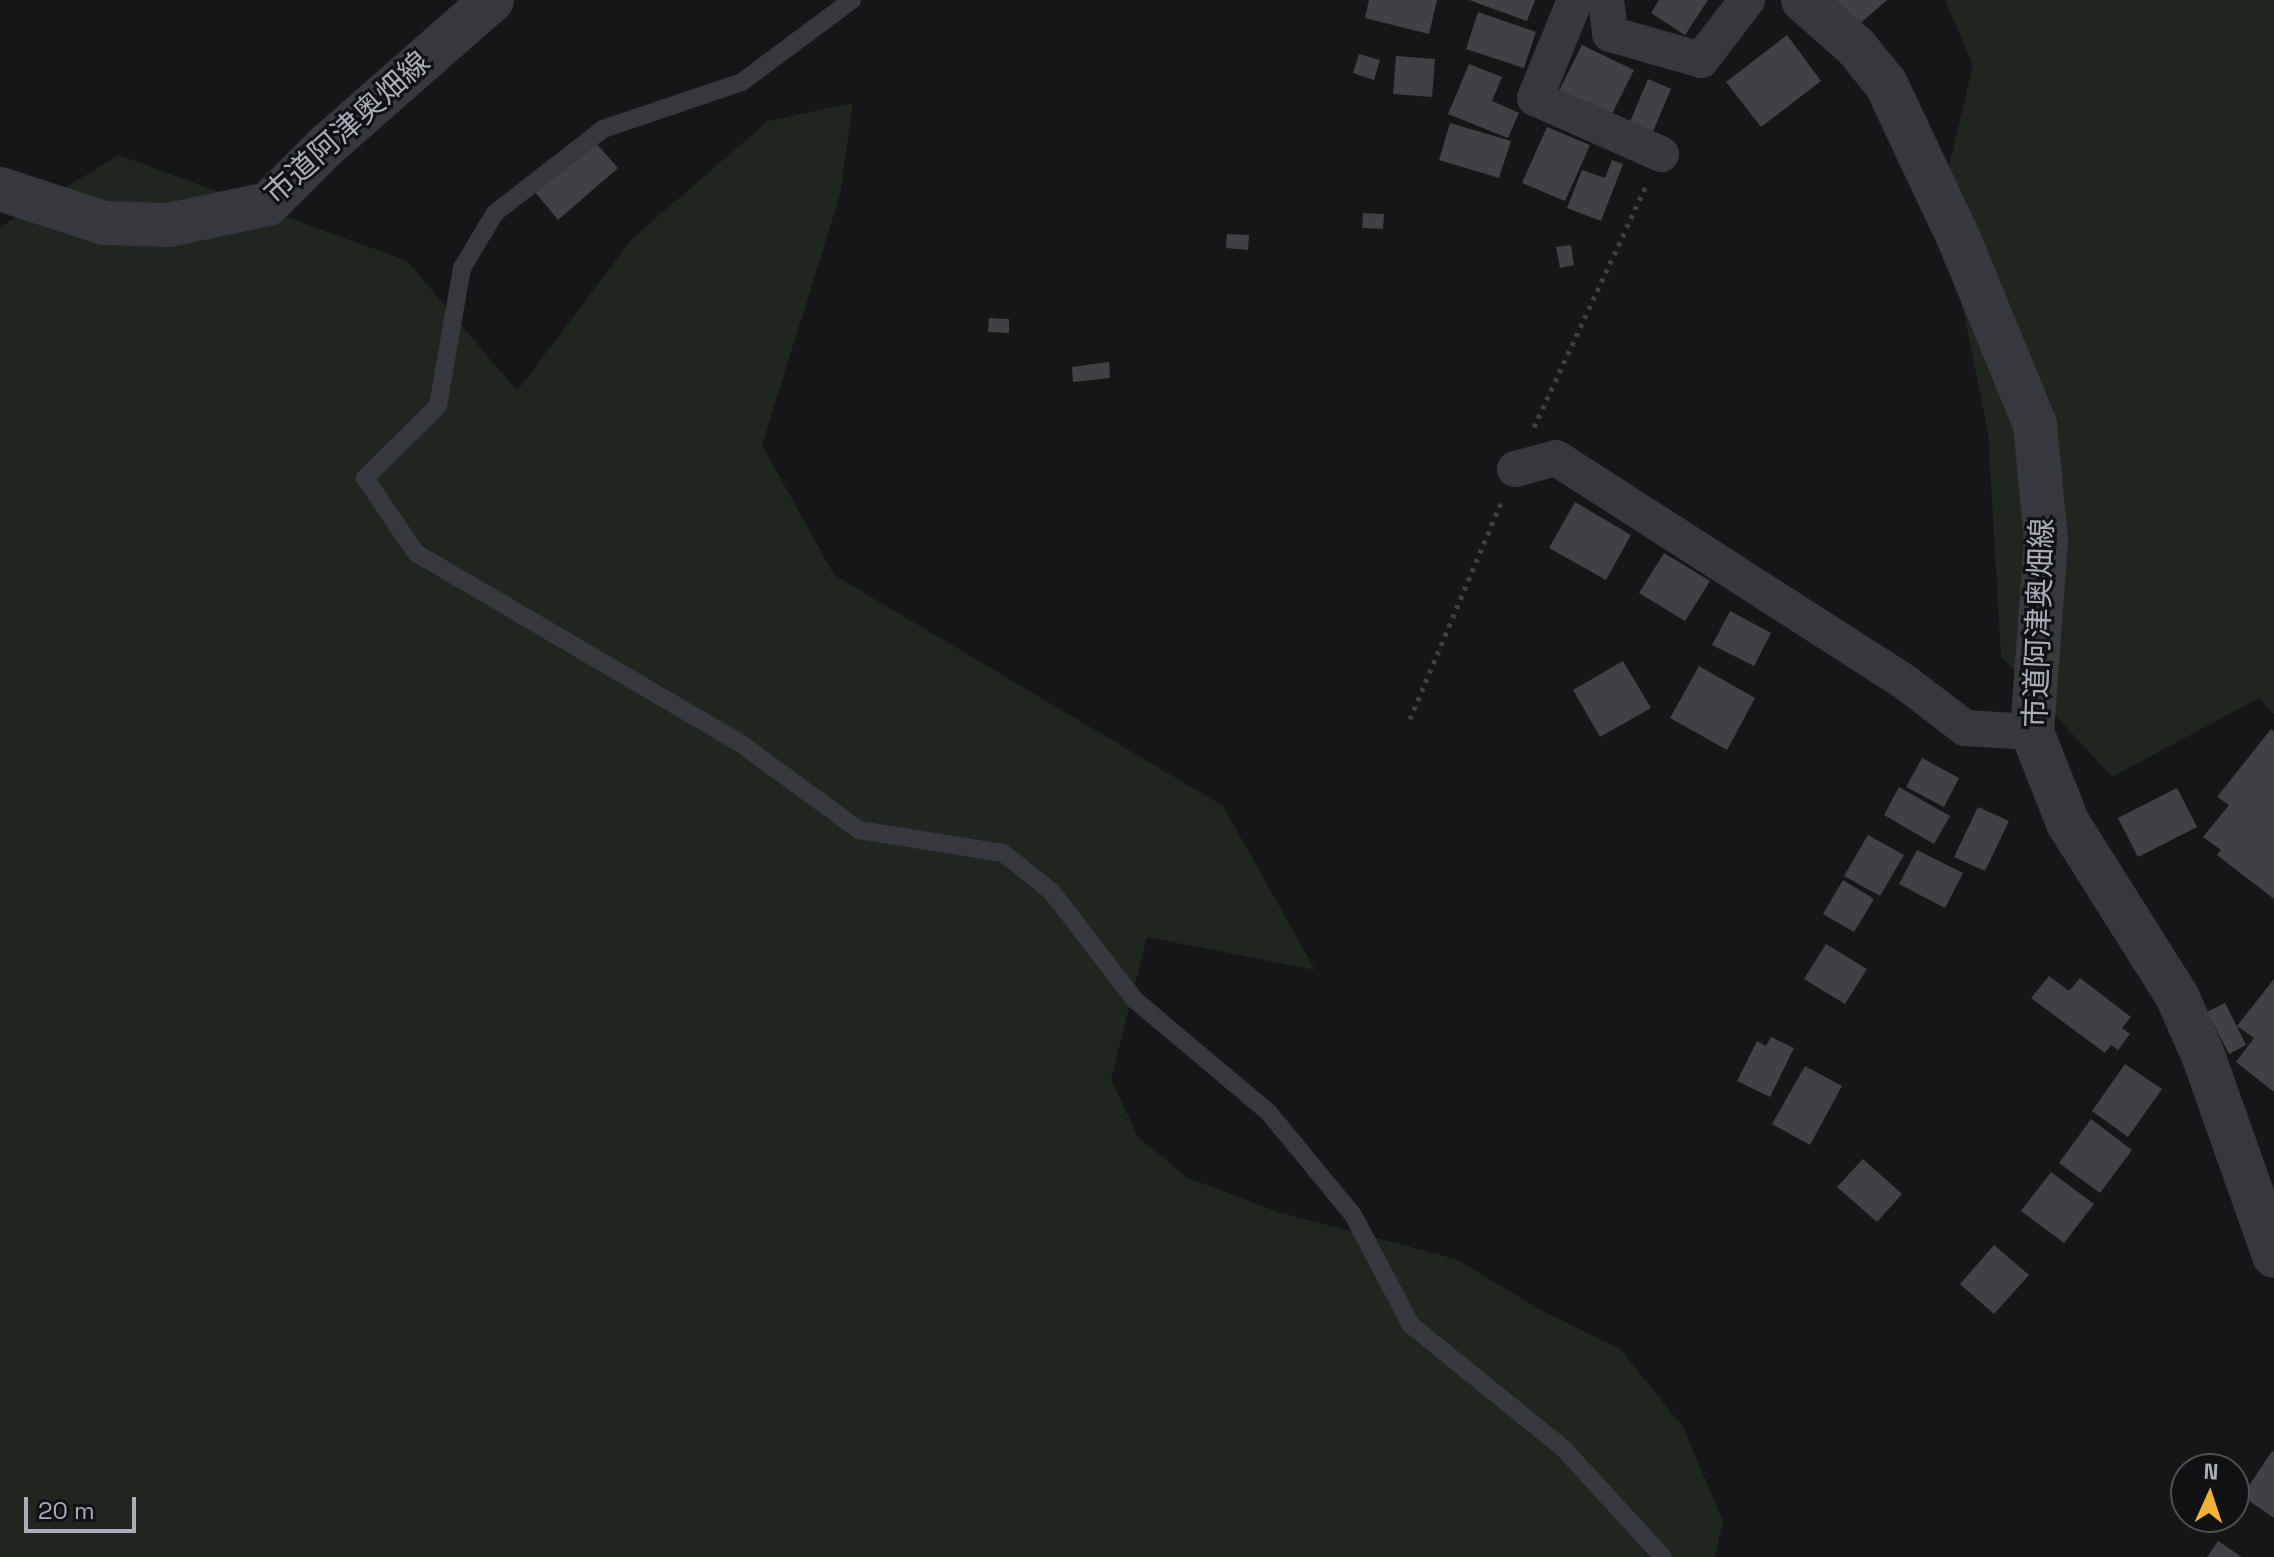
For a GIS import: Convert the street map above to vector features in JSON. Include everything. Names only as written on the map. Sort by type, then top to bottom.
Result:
[{"type":"street","name":"市道阿津奥畑線","points":[[0,189],[104,223],[169,225],[268,204],[326,146],[492,0]]},
{"type":"street","points":[[1575,0],[1535,98],[1661,154]]},
{"type":"street","points":[[1606,0],[1610,34],[1701,60],[1747,0]]},
{"type":"street","name":"市道阿津奥畑線","points":[[1803,0],[1856,47],[1886,84],[1959,239],[2035,424],[2046,541],[2032,732],[2068,823],[2177,996],[2203,1055],[2274,1256]]},
{"type":"street","points":[[1515,469],[1556,458],[1906,683],[1965,728],[2032,732]]},
{"type":"lane","points":[[852,0],[742,82],[603,129],[495,213],[462,268],[438,406],[365,478],[416,553],[740,743],[859,830],[1003,853],[1051,891],[1135,1000],[1269,1113],[1353,1215],[1411,1325],[1563,1448],[1663,1557]]},
{"type":"shaded area","points":[[1945,0],[2274,0],[2274,714],[2259,698],[2112,777],[2001,656],[1988,433],[1941,200],[1973,65]]},
{"type":"shaded area","points":[[853,103],[840,195],[762,445],[834,575],[1223,806],[1315,970],[1147,937],[1111,1079],[1138,1137],[1188,1178],[1278,1212],[1456,1259],[1541,1310],[1620,1349],[1683,1427],[1723,1521],[1715,1557],[0,1557],[0,227],[119,155],[407,261],[517,391],[632,239],[768,121]]},
{"type":"building","points":[[1369,0],[1437,0],[1429,34],[1365,18]]},
{"type":"building","points":[[1469,0],[1535,0],[1527,21]]},
{"type":"building","points":[[1659,0],[1708,0],[1685,35],[1651,13]]},
{"type":"building","points":[[1833,0],[1887,0],[1856,27]]},
{"type":"building","points":[[1478,12],[1536,32],[1524,68],[1466,49]]},
{"type":"building","points":[[1787,35],[1821,81],[1761,127],[1726,82]]},
{"type":"building","points":[[1582,45],[1634,70],[1611,116],[1559,91]]},
{"type":"building","points":[[1359,54],[1380,60],[1374,80],[1353,73]]},
{"type":"building","points":[[1396,56],[1435,59],[1432,97],[1393,94]]},
{"type":"building","points":[[1469,64],[1502,77],[1492,101],[1519,113],[1508,138],[1448,114]]},
{"type":"building","points":[[1648,79],[1671,89],[1652,134],[1629,124]]},
{"type":"building","points":[[1450,123],[1511,141],[1499,178],[1439,160]]},
{"type":"building","points":[[1547,127],[1590,145],[1565,201],[1522,183]]},
{"type":"building","points":[[595,142],[618,168],[558,220],[535,192]]},
{"type":"building","points":[[1612,160],[1623,164],[1601,221],[1567,208],[1582,170],[1605,178]]},
{"type":"building","points":[[1363,213],[1384,214],[1383,229],[1362,228]]},
{"type":"building","points":[[1227,234],[1249,235],[1248,250],[1226,248]]},
{"type":"building","points":[[1571,245],[1574,265],[1560,268],[1556,247]]},
{"type":"building","points":[[989,318],[1009,319],[1009,333],[988,332]]},
{"type":"building","points":[[1109,362],[1110,378],[1073,382],[1072,367]]},
{"type":"building","points":[[1575,502],[1631,535],[1606,580],[1549,548]]},
{"type":"building","points":[[1664,553],[1710,581],[1685,621],[1639,593]]},
{"type":"building","points":[[1730,611],[1771,633],[1754,666],[1712,645]]},
{"type":"building","points":[[1623,661],[1651,708],[1600,737],[1573,690]]},
{"type":"building","points":[[1699,666],[1755,698],[1727,750],[1670,718]]},
{"type":"building","points":[[2271,729],[2274,731],[2274,899],[2217,855],[2221,850],[2203,837],[2229,805],[2217,797]]},
{"type":"building","points":[[1922,758],[1959,778],[1944,807],[1906,787]]},
{"type":"building","points":[[1899,787],[1950,816],[1934,844],[1884,815]]},
{"type":"building","points":[[2177,788],[2197,827],[2138,857],[2118,818]]},
{"type":"building","points":[[1978,807],[2009,821],[1985,871],[1954,857]]},
{"type":"building","points":[[1868,835],[1904,855],[1880,896],[1844,876]]},
{"type":"building","points":[[1917,850],[1963,873],[1945,908],[1899,884]]},
{"type":"building","points":[[1843,880],[1874,899],[1854,932],[1823,914]]},
{"type":"building","points":[[1826,944],[1867,969],[1845,1004],[1804,979]]},
{"type":"building","points":[[2049,976],[2069,991],[2080,978],[2131,1017],[2122,1028],[2130,1034],[2118,1050],[2111,1045],[2105,1053],[2031,998]]},
{"type":"building","points":[[2274,979],[2274,1092],[2236,1062],[2254,1038],[2237,1026]]},
{"type":"building","points":[[2225,1003],[2246,1045],[2229,1054],[2207,1012]]},
{"type":"building","points":[[1771,1037],[1794,1048],[1770,1097],[1737,1081],[1757,1041],[1766,1046]]},
{"type":"building","points":[[2125,1064],[2162,1089],[2128,1137],[2092,1111]]},
{"type":"building","points":[[1805,1066],[1842,1086],[1810,1145],[1772,1124]]},
{"type":"building","points":[[2091,1119],[2132,1150],[2100,1193],[2059,1163]]},
{"type":"building","points":[[1863,1159],[1902,1194],[1877,1222],[1837,1187]]},
{"type":"building","points":[[2051,1172],[2094,1204],[2064,1243],[2021,1211]]},
{"type":"building","points":[[1994,1245],[2029,1275],[1994,1314],[1960,1284]]},
{"type":"building","points":[[2274,1452],[2274,1518],[2250,1502],[2250,1484]]},
{"type":"building","points":[[2218,1541],[2242,1557],[2207,1557]]}]
